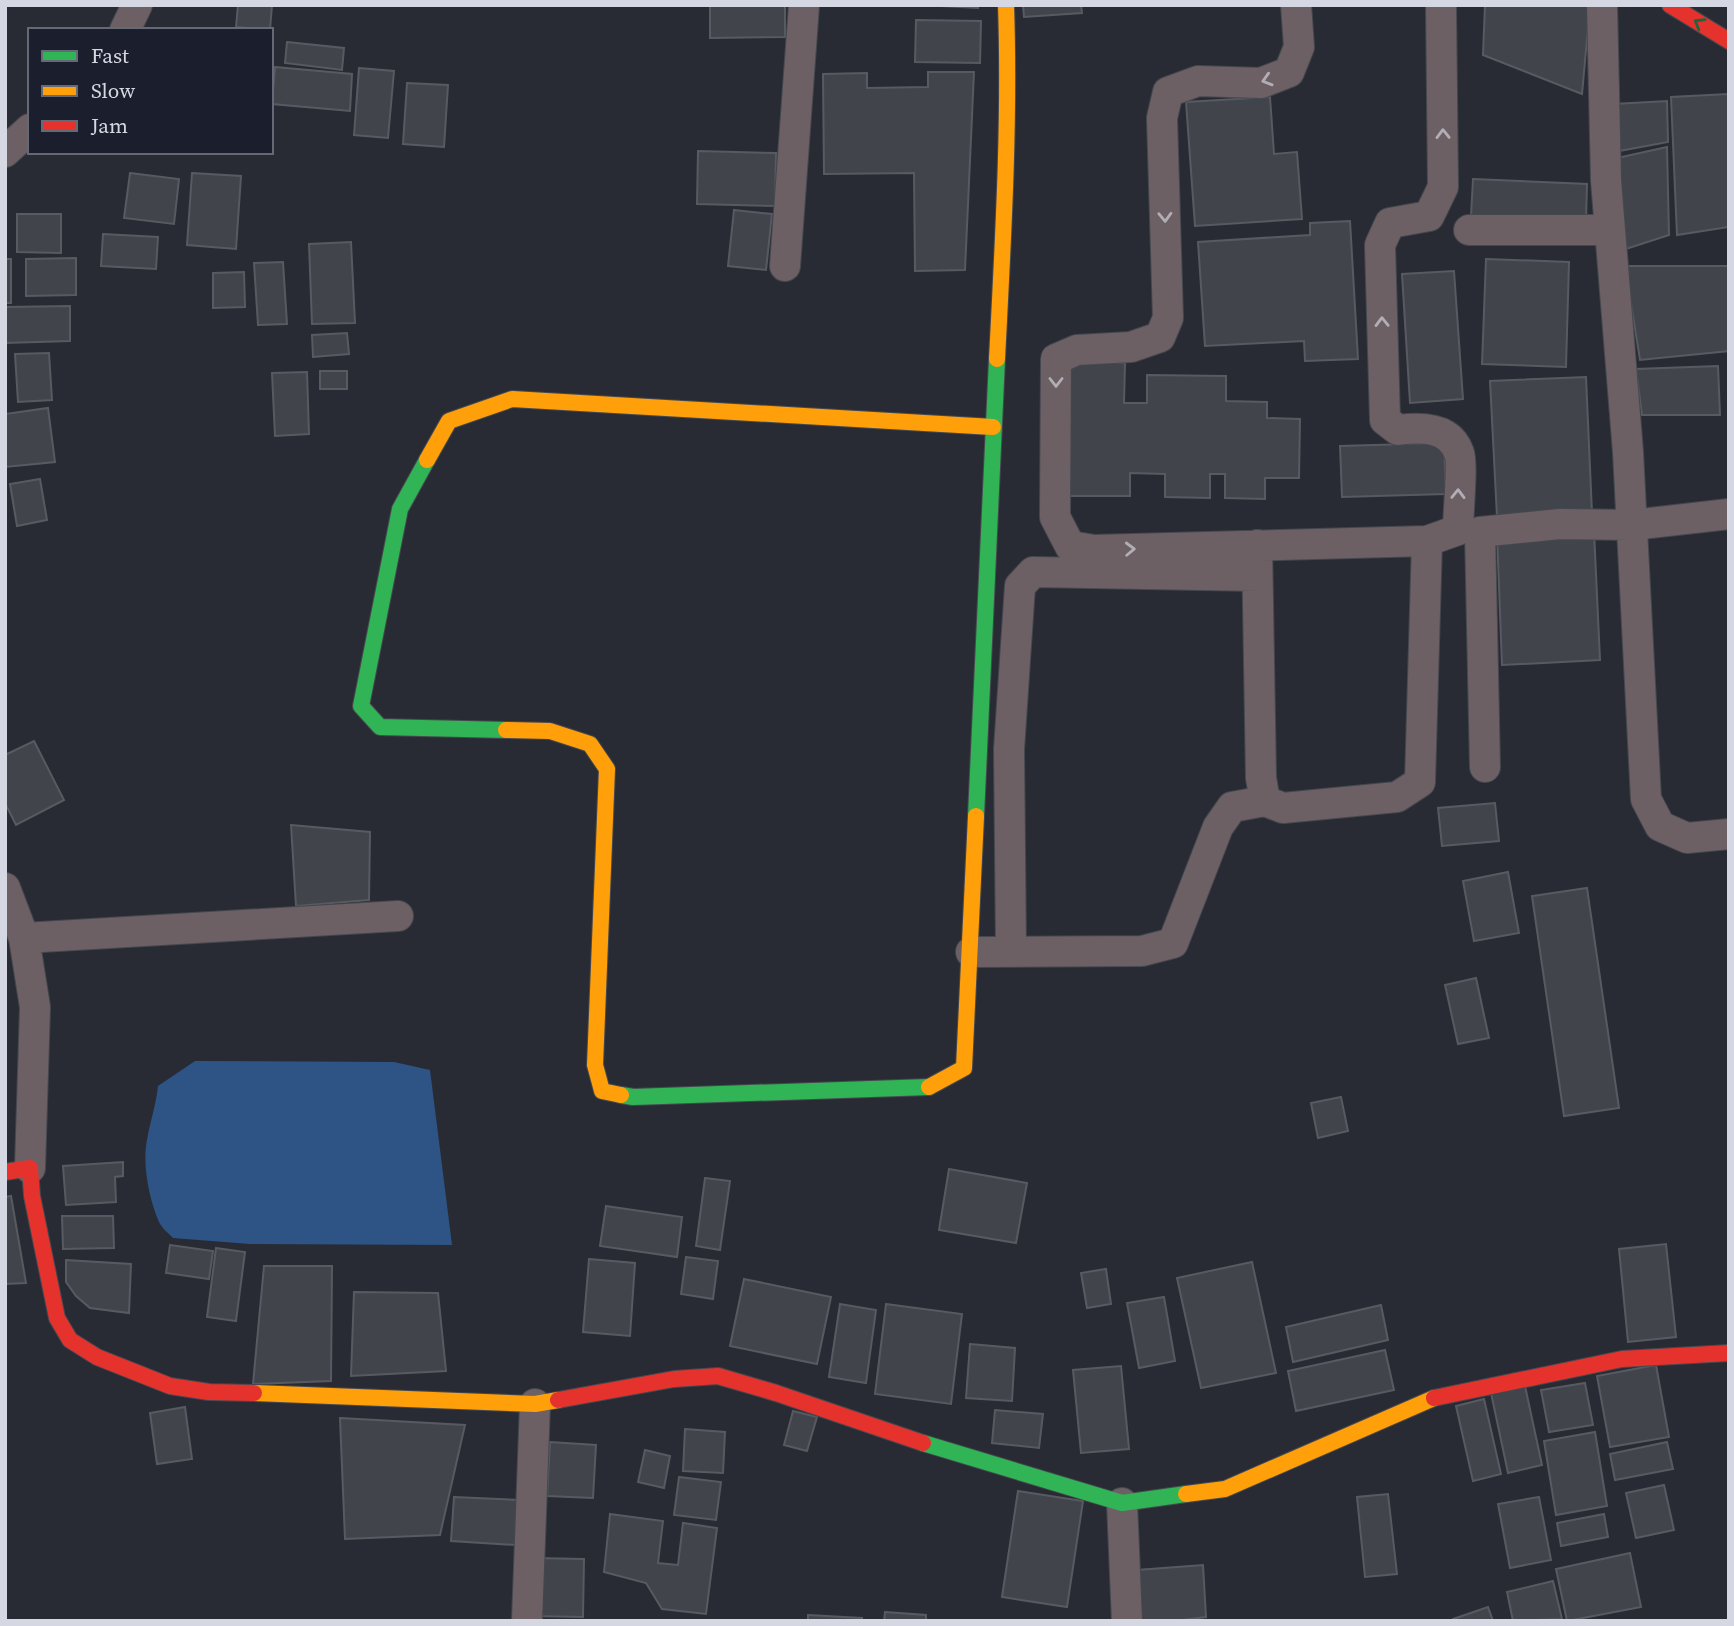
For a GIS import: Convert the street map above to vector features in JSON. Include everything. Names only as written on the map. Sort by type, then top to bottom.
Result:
[{"type":"street","points":[[126,28],[137,5]]},
{"type":"street","points":[[785,266],[804,5]]},
{"type":"street","points":[[993,427],[512,399],[449,421],[400,509],[361,706],[380,727],[550,731],[590,744],[607,769],[595,1065],[602,1091],[633,1097],[932,1087],[964,1069],[1006,180],[1006,5]]},
{"type":"street","points":[[1296,5],[1299,47],[1289,72],[1261,83],[1198,81],[1168,92],[1162,118],[1168,318],[1160,337],[1131,347],[1077,350],[1056,359],[1055,517],[1070,546],[1094,550],[1427,541],[1458,530],[1460,453],[1446,434],[1422,427],[1398,430],[1385,419],[1380,245],[1390,223],[1429,216],[1443,187],[1441,5]]},
{"type":"street","points":[[1602,5],[1606,180],[1632,525],[1646,799],[1660,826],[1687,838],[1729,834]]},
{"type":"street","points":[[1670,5],[1729,41]]},
{"type":"street","points":[[5,152],[28,132]]},
{"type":"street","points":[[1469,230],[1610,230]]},
{"type":"street","points":[[1485,767],[1480,532],[1560,524],[1632,525],[1729,514]]},
{"type":"street","points":[[971,952],[1142,951],[1173,943],[1218,827],[1232,807],[1265,801],[1283,808],[1398,797],[1420,782],[1427,541]]},
{"type":"street","points":[[1257,545],[1261,778],[1265,801]]},
{"type":"street","points":[[1011,952],[1010,749],[1020,586],[1033,572],[1257,576]]},
{"type":"street","points":[[5,888],[24,938],[34,1007],[18,1170],[32,1196],[57,1318],[70,1340],[96,1357],[170,1386],[209,1392],[535,1404],[674,1379],[718,1376],[958,1455],[1122,1503],[1225,1489],[1432,1398],[1622,1359],[1729,1353]]},
{"type":"street","points":[[24,938],[398,916]]},
{"type":"street","points":[[527,1621],[535,1404]]},
{"type":"street","points":[[1122,1503],[1127,1621]]},
{"type":"water","points":[[195,1061],[394,1062],[430,1070],[452,1245],[250,1244],[173,1238],[160,1224],[155,1213],[147,1181],[146,1149],[158,1086]]},
{"type":"building","points":[[238,5],[272,5],[270,28],[236,27]]},
{"type":"building","points":[[710,5],[785,5],[785,37],[710,38]]},
{"type":"building","points":[[922,5],[978,5],[978,8]]},
{"type":"building","points":[[1023,5],[1081,5],[1082,13],[1024,17]]},
{"type":"building","points":[[1485,5],[1590,5],[1582,94],[1483,55]]},
{"type":"building","points":[[916,20],[981,21],[980,63],[915,62]]},
{"type":"building","points":[[287,42],[344,48],[342,70],[285,63]]},
{"type":"building","points":[[275,67],[352,74],[350,111],[273,104]]},
{"type":"building","points":[[359,68],[394,71],[388,138],[354,135]]},
{"type":"building","points":[[928,72],[974,72],[965,270],[915,271],[914,173],[824,174],[823,74],[867,73],[867,88],[928,87]]},
{"type":"building","points":[[407,83],[448,85],[444,147],[403,144]]},
{"type":"building","points":[[1728,94],[1729,227],[1677,235],[1671,97]]},
{"type":"building","points":[[1270,97],[1274,154],[1297,152],[1302,219],[1195,226],[1186,102]]},
{"type":"building","points":[[1667,101],[1668,142],[1614,152],[1614,104]]},
{"type":"building","points":[[1667,147],[1669,235],[1623,250],[1617,158]]},
{"type":"building","points":[[698,151],[776,153],[775,206],[697,204]]},
{"type":"building","points":[[130,173],[179,179],[174,224],[124,218]]},
{"type":"building","points":[[192,173],[241,176],[236,249],[187,245]]},
{"type":"building","points":[[1473,179],[1587,184],[1586,221],[1471,216]]},
{"type":"building","points":[[734,210],[772,214],[766,270],[728,266]]},
{"type":"building","points":[[17,214],[61,214],[61,253],[17,252]]},
{"type":"building","points":[[1350,221],[1358,359],[1305,361],[1304,341],[1205,346],[1198,242],[1310,235],[1310,223]]},
{"type":"building","points":[[103,234],[158,237],[156,269],[101,266]]},
{"type":"building","points":[[351,242],[355,323],[312,324],[309,244]]},
{"type":"building","points":[[76,258],[76,295],[26,296],[26,259]]},
{"type":"building","points":[[5,259],[11,259],[11,303],[5,303]]},
{"type":"building","points":[[1486,259],[1569,262],[1566,367],[1482,364]]},
{"type":"building","points":[[283,262],[287,324],[258,325],[254,263]]},
{"type":"building","points":[[1625,266],[1729,266],[1729,351],[1640,360]]},
{"type":"building","points":[[1454,271],[1463,399],[1410,403],[1402,274]]},
{"type":"building","points":[[244,272],[245,307],[213,308],[213,273]]},
{"type":"building","points":[[70,306],[70,341],[5,343],[5,307]]},
{"type":"building","points":[[347,333],[349,354],[313,357],[312,335]]},
{"type":"building","points":[[49,353],[52,400],[18,402],[15,354]]},
{"type":"building","points":[[1067,362],[1125,363],[1124,403],[1147,403],[1147,375],[1226,376],[1226,401],[1267,402],[1267,418],[1300,419],[1299,478],[1265,478],[1265,499],[1225,498],[1225,474],[1210,474],[1210,498],[1165,497],[1165,474],[1130,473],[1130,496],[1066,496]]},
{"type":"building","points":[[1718,366],[1720,415],[1642,415],[1636,369]]},
{"type":"building","points":[[320,371],[347,371],[347,389],[320,389]]},
{"type":"building","points":[[307,372],[309,434],[275,436],[272,373]]},
{"type":"building","points":[[1586,377],[1592,513],[1497,517],[1490,381]]},
{"type":"building","points":[[48,408],[55,462],[5,467],[5,414]]},
{"type":"building","points":[[1444,443],[1446,494],[1342,497],[1340,446]]},
{"type":"building","points":[[40,479],[47,520],[17,526],[10,484]]},
{"type":"building","points":[[1594,531],[1600,660],[1502,665],[1497,534]]},
{"type":"building","points":[[34,741],[64,800],[16,825],[5,803],[5,755]]},
{"type":"building","points":[[1495,803],[1499,841],[1442,846],[1438,808]]},
{"type":"building","points":[[291,825],[370,832],[369,900],[296,906]]},
{"type":"building","points":[[1508,872],[1519,933],[1474,941],[1463,881]]},
{"type":"building","points":[[1587,888],[1619,1108],[1564,1116],[1532,896]]},
{"type":"building","points":[[1476,978],[1489,1038],[1458,1044],[1445,985]]},
{"type":"building","points":[[1341,1097],[1348,1131],[1318,1138],[1311,1103]]},
{"type":"building","points":[[123,1162],[123,1176],[115,1177],[116,1202],[66,1205],[63,1166]]},
{"type":"building","points":[[949,1169],[1027,1183],[1016,1243],[939,1230]]},
{"type":"building","points":[[705,1178],[730,1181],[720,1250],[696,1246]]},
{"type":"building","points":[[11,1196],[26,1283],[5,1284],[5,1197]]},
{"type":"building","points":[[606,1206],[682,1217],[677,1257],[600,1246]]},
{"type":"building","points":[[62,1216],[113,1216],[114,1248],[63,1249]]},
{"type":"building","points":[[1666,1244],[1676,1337],[1628,1342],[1619,1249]]},
{"type":"building","points":[[170,1245],[213,1251],[209,1279],[166,1273]]},
{"type":"building","points":[[216,1248],[245,1252],[236,1321],[207,1317]]},
{"type":"building","points":[[686,1257],[718,1261],[713,1299],[681,1294]]},
{"type":"building","points":[[589,1259],[635,1263],[630,1336],[583,1332]]},
{"type":"building","points":[[66,1260],[131,1264],[129,1313],[90,1308],[76,1296],[66,1282]]},
{"type":"building","points":[[1252,1262],[1276,1373],[1201,1388],[1177,1278]]},
{"type":"building","points":[[264,1266],[332,1266],[331,1381],[253,1384]]},
{"type":"building","points":[[1106,1269],[1111,1304],[1087,1308],[1081,1273]]},
{"type":"building","points":[[744,1279],[831,1297],[817,1364],[730,1346]]},
{"type":"building","points":[[354,1292],[438,1293],[446,1371],[351,1376]]},
{"type":"building","points":[[1164,1297],[1175,1361],[1139,1368],[1127,1303]]},
{"type":"building","points":[[840,1304],[876,1310],[866,1383],[829,1377]]},
{"type":"building","points":[[886,1304],[962,1314],[951,1404],[875,1394]]},
{"type":"building","points":[[1381,1305],[1388,1340],[1293,1362],[1286,1327]]},
{"type":"building","points":[[970,1344],[1015,1348],[1012,1401],[966,1398]]},
{"type":"building","points":[[1385,1350],[1394,1390],[1296,1411],[1288,1371]]},
{"type":"building","points":[[1656,1365],[1669,1437],[1610,1447],[1597,1376]]},
{"type":"building","points":[[1121,1366],[1129,1449],[1081,1453],[1073,1370]]},
{"type":"building","points":[[1585,1383],[1593,1425],[1549,1432],[1541,1390]]},
{"type":"building","points":[[1525,1386],[1542,1465],[1508,1473],[1491,1393]]},
{"type":"building","points":[[1484,1399],[1501,1474],[1473,1481],[1456,1406]]},
{"type":"building","points":[[185,1407],[192,1459],[157,1464],[150,1413]]},
{"type":"building","points":[[995,1410],[1043,1414],[1039,1448],[992,1443]]},
{"type":"building","points":[[793,1411],[817,1417],[807,1451],[784,1445]]},
{"type":"building","points":[[340,1418],[465,1425],[440,1535],[345,1539]]},
{"type":"building","points":[[685,1429],[725,1432],[723,1473],[683,1471]]},
{"type":"building","points":[[1595,1432],[1607,1506],[1556,1515],[1544,1441]]},
{"type":"building","points":[[550,1442],[596,1445],[593,1498],[547,1496]]},
{"type":"building","points":[[1667,1442],[1673,1469],[1615,1480],[1610,1454]]},
{"type":"building","points":[[645,1450],[670,1456],[664,1488],[638,1482]]},
{"type":"building","points":[[679,1477],[721,1482],[716,1520],[674,1515]]},
{"type":"building","points":[[1664,1485],[1674,1530],[1636,1538],[1626,1493]]},
{"type":"building","points":[[1018,1491],[1083,1501],[1067,1607],[1002,1597]]},
{"type":"building","points":[[1388,1494],[1397,1574],[1365,1577],[1357,1497]]},
{"type":"building","points":[[454,1497],[519,1500],[516,1545],[451,1541]]},
{"type":"building","points":[[1539,1497],[1551,1560],[1510,1568],[1498,1504]]},
{"type":"building","points":[[610,1514],[663,1521],[658,1563],[678,1565],[683,1523],[717,1528],[706,1614],[662,1609],[646,1583],[604,1572]]},
{"type":"building","points":[[1604,1514],[1608,1537],[1561,1546],[1557,1523]]},
{"type":"building","points":[[1630,1553],[1641,1607],[1567,1621],[1556,1569]]},
{"type":"building","points":[[534,1558],[584,1559],[583,1617],[533,1616]]},
{"type":"building","points":[[1203,1565],[1206,1617],[1174,1621],[1136,1621],[1137,1570]]},
{"type":"building","points":[[1553,1581],[1562,1619],[1513,1621],[1507,1592]]},
{"type":"building","points":[[1488,1607],[1493,1621],[1453,1621],[1453,1619]]},
{"type":"building","points":[[885,1612],[926,1615],[926,1621],[884,1621]]},
{"type":"building","points":[[808,1615],[862,1618],[862,1621],[808,1621]]},
{"type":"traffic: fast","points":[[976,816],[997,359]]},
{"type":"traffic: fast","points":[[427,460],[400,509],[361,706],[380,727],[506,730]]},
{"type":"traffic: fast","points":[[621,1095],[633,1097],[929,1087]]},
{"type":"traffic: fast","points":[[923,1443],[1122,1503],[1186,1494]]},
{"type":"traffic: slow","points":[[997,359],[1004,226],[1006,5]]},
{"type":"traffic: slow","points":[[427,460],[449,421],[512,399],[993,427]]},
{"type":"traffic: slow","points":[[506,730],[550,731],[590,744],[607,769],[595,1065],[602,1091],[621,1095]]},
{"type":"traffic: slow","points":[[929,1087],[964,1068],[976,816]]},
{"type":"traffic: slow","points":[[254,1393],[535,1404],[558,1400]]},
{"type":"traffic: slow","points":[[1186,1494],[1225,1489],[1434,1398]]},
{"type":"traffic: jam","points":[[1670,5],[1729,41]]},
{"type":"traffic: jam","points":[[5,1172],[30,1168],[32,1196],[57,1318],[70,1340],[97,1357],[170,1386],[209,1392],[254,1393]]},
{"type":"traffic: jam","points":[[1434,1398],[1622,1359],[1729,1353]]},
{"type":"traffic: jam","points":[[558,1400],[674,1379],[718,1376],[923,1443]]}]
